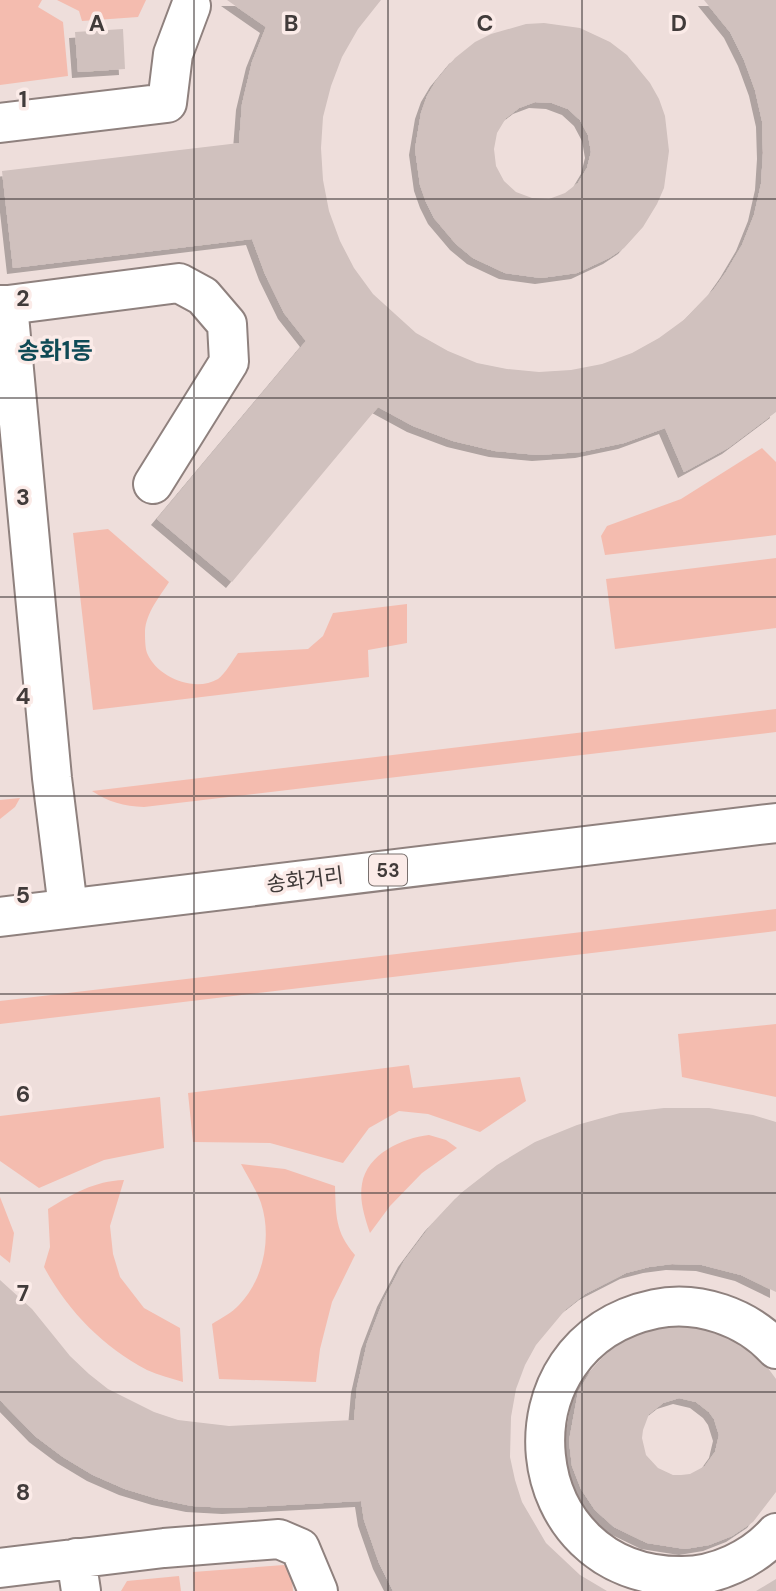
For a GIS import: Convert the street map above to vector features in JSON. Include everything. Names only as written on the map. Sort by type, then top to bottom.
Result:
[{"type":"street","points":[[0,123],[167,103],[173,54],[191,6]]},
{"type":"street","points":[[68,908],[52,778],[4,305],[178,283],[203,296],[211,305],[226,324],[229,362],[153,484]]},
{"type":"street","name":"송화거리","points":[[0,917],[776,823]]},
{"type":"street","points":[[776,1349],[746,1324],[720,1313],[692,1307],[664,1307],[637,1313],[611,1324],[588,1341],[569,1362],[552,1396],[543,1442],[546,1470],[569,1521],[588,1542],[611,1559],[636,1570],[664,1576],[692,1576],[720,1570],[745,1558],[776,1533]]},
{"type":"street","points":[[0,1568],[79,1575],[164,1548],[279,1539],[300,1548],[318,1591]]},
{"type":"shaded area","points":[[0,0],[42,0],[38,7],[63,22],[68,76],[0,85]]},
{"type":"shaded area","points":[[57,0],[146,0],[138,17],[82,21],[79,11]]},
{"type":"shaded area","points":[[762,448],[776,462],[776,535],[605,555],[601,536],[607,526],[681,499]]},
{"type":"shaded area","points":[[108,529],[169,582],[148,618],[145,645],[152,662],[177,680],[198,684],[218,679],[238,653],[308,649],[323,636],[333,613],[407,604],[407,643],[368,650],[369,677],[93,710],[73,533]]},
{"type":"shaded area","points":[[776,558],[776,628],[615,649],[606,579]]},
{"type":"shaded area","points":[[776,709],[776,732],[144,807],[116,803],[92,791]]},
{"type":"shaded area","points":[[20,798],[15,807],[0,819],[0,800]]},
{"type":"shaded area","points":[[776,909],[776,931],[0,1024],[0,1001]]},
{"type":"shaded area","points":[[776,1024],[776,1097],[682,1077],[678,1034]]},
{"type":"shaded area","points":[[409,1065],[413,1088],[520,1077],[526,1101],[480,1132],[428,1114],[399,1111],[369,1128],[343,1163],[270,1143],[193,1142],[188,1093]]},
{"type":"shaded area","points":[[160,1097],[164,1148],[104,1160],[39,1188],[0,1161],[0,1116]]},
{"type":"shaded area","points":[[429,1135],[446,1140],[457,1148],[422,1173],[390,1206],[370,1233],[361,1197],[365,1173],[387,1149]]},
{"type":"shaded area","points":[[241,1164],[285,1169],[335,1186],[336,1215],[340,1231],[355,1255],[332,1302],[320,1349],[316,1382],[219,1379],[212,1324],[233,1310],[248,1295],[264,1257],[266,1229],[261,1203]]},
{"type":"shaded area","points":[[124,1180],[110,1226],[113,1254],[120,1277],[144,1308],[180,1328],[183,1382],[147,1370],[115,1350],[75,1313],[44,1267],[50,1247],[48,1209],[93,1186]]},
{"type":"shaded area","points":[[0,1197],[14,1233],[10,1263],[0,1255]]},
{"type":"shaded area","points":[[284,1565],[291,1568],[293,1591],[194,1591],[193,1572]]},
{"type":"shaded area","points":[[179,1576],[181,1591],[121,1591],[127,1581]]},
{"type":"building","points":[[227,0],[381,0],[358,29],[342,57],[323,117],[323,180],[329,211],[340,241],[354,268],[373,294],[416,333],[477,363],[539,372],[602,364],[632,353],[685,319],[714,289],[726,272],[742,245],[754,215],[761,184],[762,121],[744,60],[730,32],[704,0],[776,0],[776,412],[728,448],[684,472],[665,428],[624,443],[581,452],[538,455],[495,451],[453,441],[413,426],[378,407],[232,582],[157,519],[306,341],[284,313],[252,239],[13,268],[2,171],[239,143],[242,104],[252,62],[266,27]]},
{"type":"building","points":[[544,23],[580,28],[610,42],[627,55],[650,83],[659,99],[665,116],[669,151],[664,188],[657,204],[643,227],[624,248],[577,273],[541,278],[505,273],[473,258],[456,244],[434,218],[426,202],[420,185],[415,149],[427,96],[455,58],[475,42],[491,34],[526,24]],"holes":[[[535,102],[552,103],[568,109],[580,120],[588,135],[591,152],[587,168],[578,183],[565,193],[549,199],[532,198],[516,192],[504,181],[496,166],[494,149],[497,133],[506,118],[519,108]]]},
{"type":"building","points":[[123,29],[125,69],[78,72],[75,32]]},
{"type":"building","points":[[664,1108],[709,1108],[753,1115],[776,1122],[776,1292],[741,1275],[702,1265],[672,1264],[649,1267],[626,1273],[585,1294],[566,1309],[536,1345],[516,1389],[511,1417],[510,1457],[515,1480],[522,1502],[546,1543],[580,1575],[607,1591],[393,1591],[379,1563],[364,1520],[361,1501],[228,1508],[192,1506],[158,1499],[93,1475],[63,1457],[35,1436],[0,1400],[0,1280],[32,1309],[70,1356],[89,1374],[108,1389],[154,1412],[178,1420],[229,1426],[354,1420],[357,1387],[367,1343],[383,1301],[404,1261],[431,1225],[461,1193],[497,1165],[535,1142],[577,1125],[620,1113]]},
{"type":"building","points":[[676,1325],[717,1332],[747,1347],[776,1379],[776,1492],[753,1522],[732,1536],[709,1545],[685,1549],[647,1543],[614,1527],[595,1510],[581,1489],[572,1466],[569,1441],[578,1392],[591,1371],[608,1352],[628,1338],[651,1329]],"holes":[[[679,1398],[696,1402],[714,1419],[719,1435],[715,1452],[705,1466],[690,1474],[673,1475],[658,1468],[646,1455],[643,1430],[649,1414],[663,1403]]]},
{"type":"building","points":[[776,1579],[776,1591],[756,1591]]},
{"type":"district","name":"송화1동","points":[[55,351]]}]
